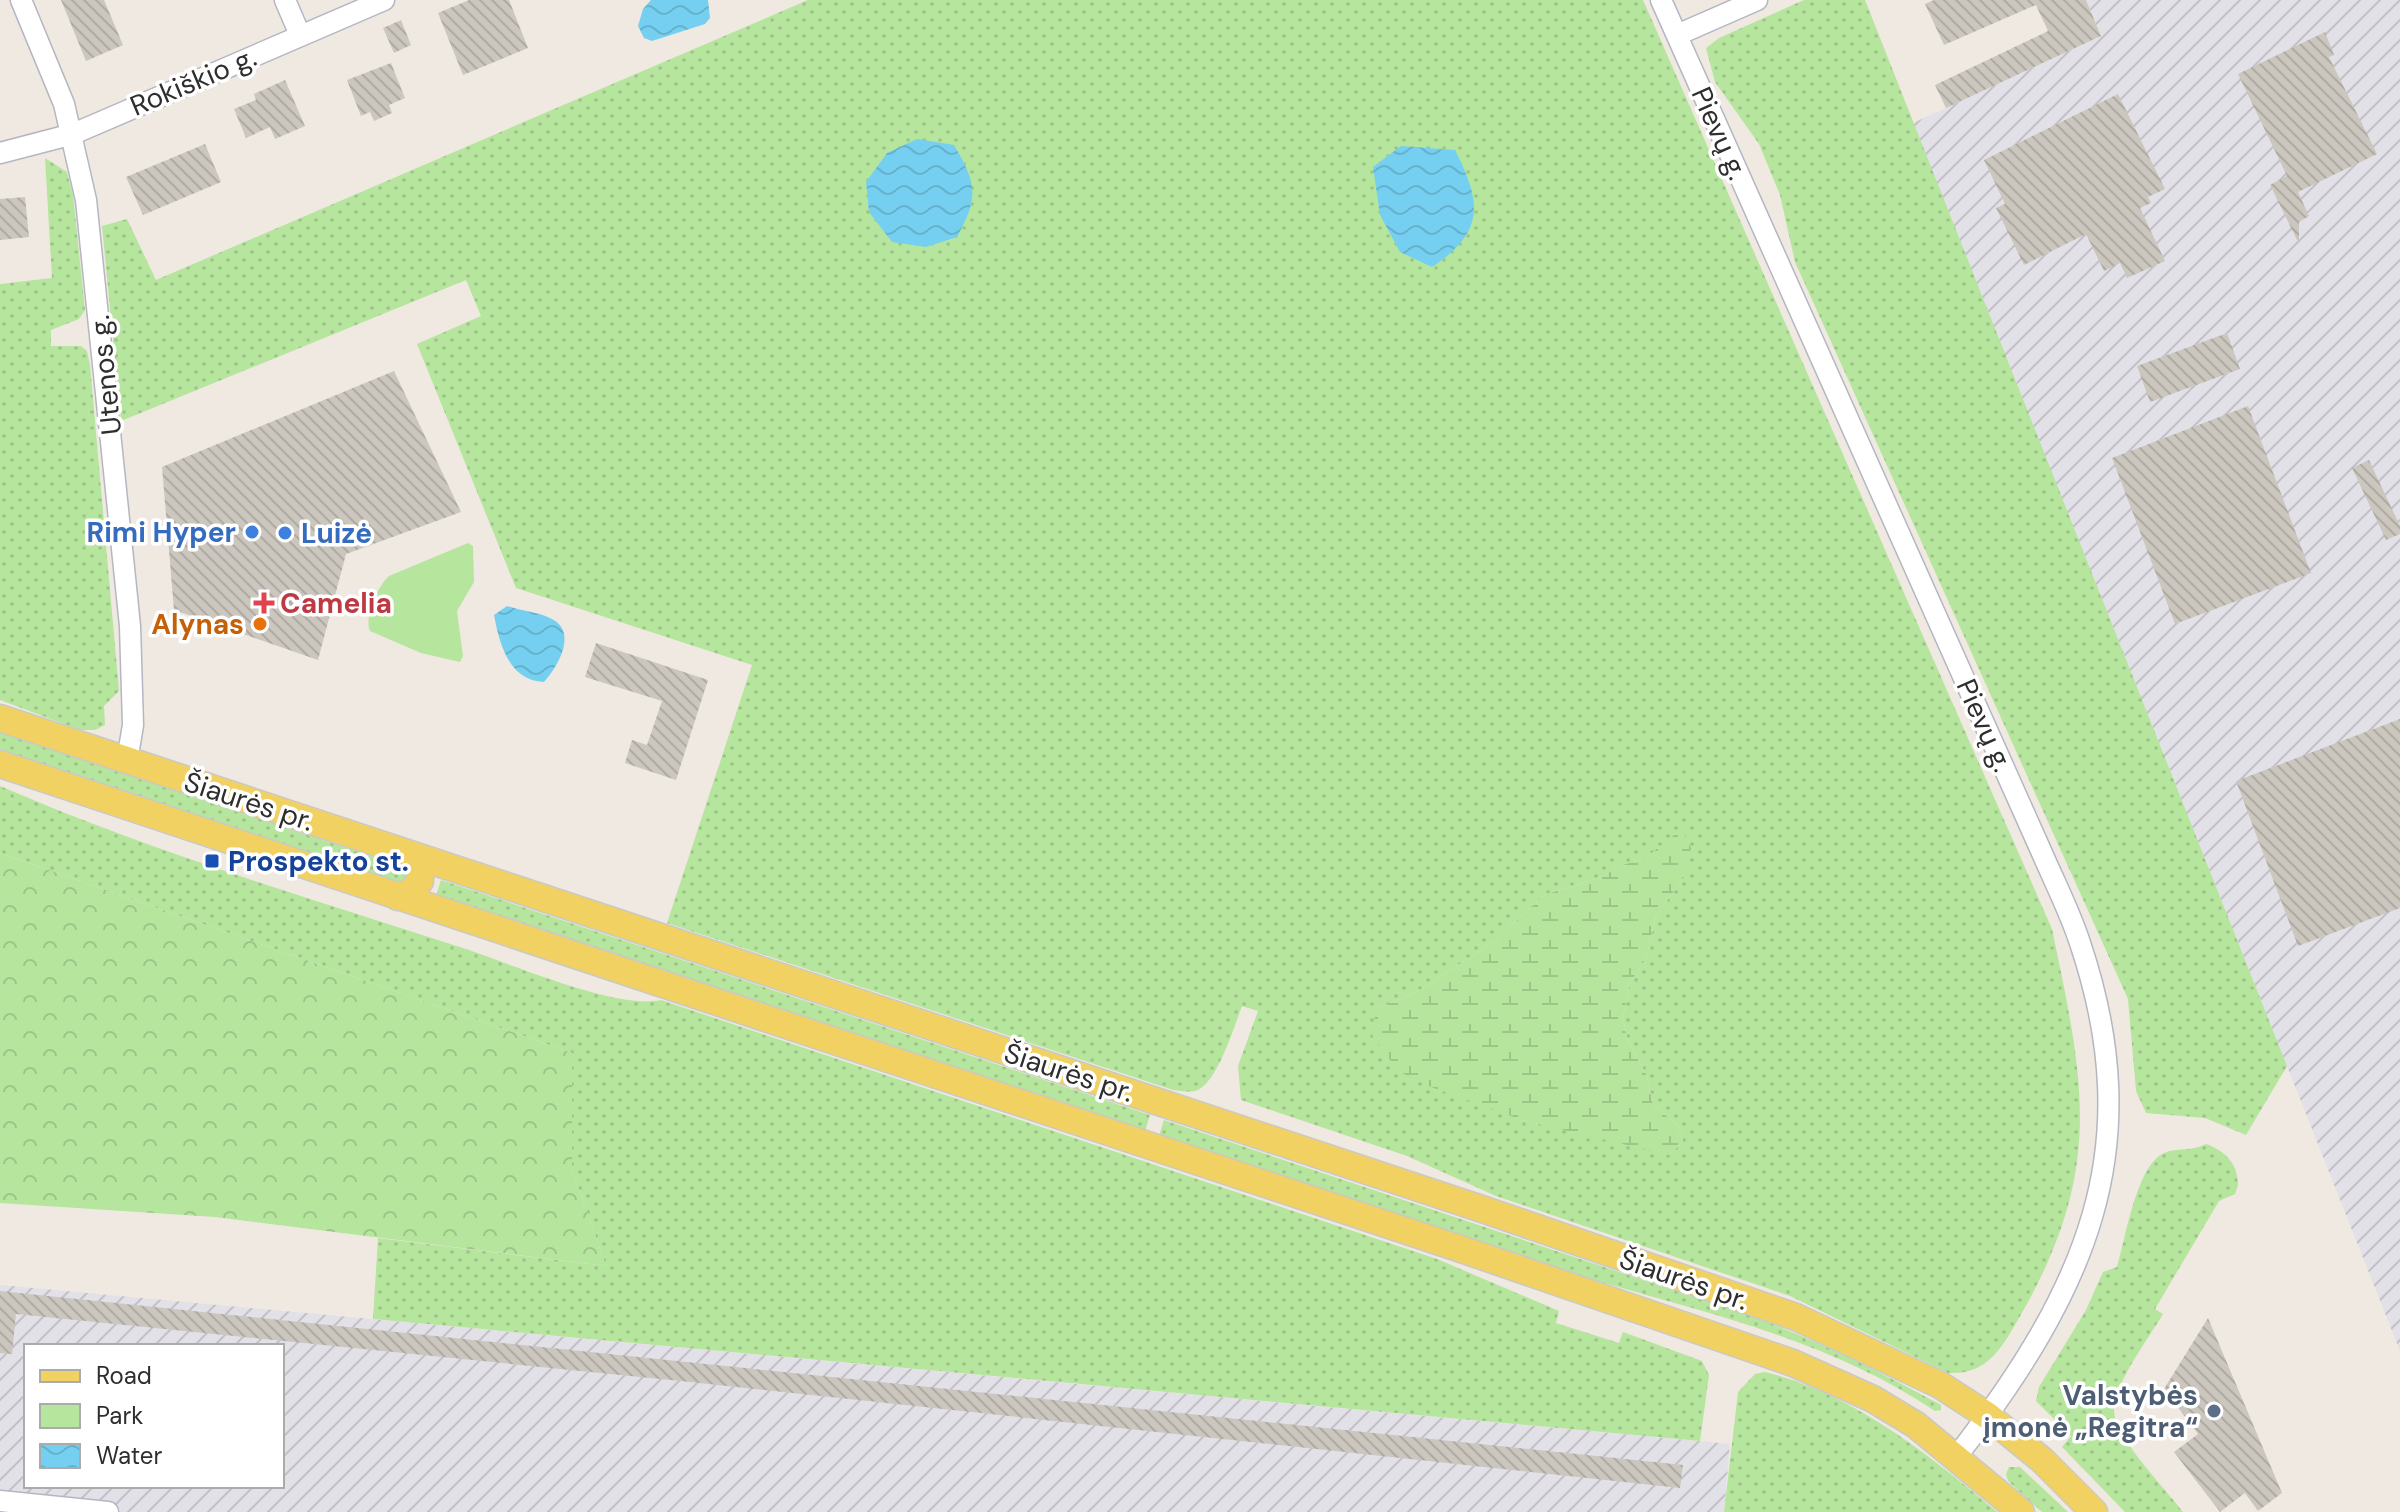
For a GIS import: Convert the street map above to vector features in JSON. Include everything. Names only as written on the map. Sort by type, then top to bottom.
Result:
[{"type":"main road","name":"Šiaurės pr.","points":[[0,718],[1470,1205],[1796,1317],[1940,1385],[1988,1416],[2042,1460],[2094,1512]]},
{"type":"main road","name":"Šiaurės pr.","points":[[0,764],[1475,1253],[1793,1363],[1873,1399],[1957,1456],[2021,1512]]},
{"type":"main road","points":[[398,897],[411,892],[420,881],[420,868],[412,855]]},
{"type":"street","name":"Utenos g.","points":[[21,0],[73,134],[86,200],[130,626],[133,725],[127,761]]},
{"type":"street","points":[[285,0],[300,35]]},
{"type":"street","name":"Rokiškio g.","points":[[0,153],[73,134],[384,0]]},
{"type":"street","name":"Pievų g.","points":[[1661,0],[2042,853],[2073,925],[2096,998],[2106,1050],[2109,1102],[2107,1156],[2099,1198],[2081,1256],[2053,1312],[1988,1416],[1957,1456]]},
{"type":"street","points":[[1677,35],[1757,0]]},
{"type":"street","points":[[0,1501],[108,1512]]},
{"type":"shaded area","points":[[2086,0],[2400,0],[2400,1351],[1913,123],[2101,36]]},
{"type":"shaded area","points":[[0,1285],[1730,1444],[1724,1512],[0,1512]]},
{"type":"green space","points":[[808,0],[1643,0],[2052,929],[2073,1035],[2080,1127],[2075,1172],[2065,1217],[2046,1266],[2019,1318],[1999,1350],[1983,1365],[1973,1370],[1948,1373],[1790,1296],[1496,1196],[1407,1156],[1241,1100],[1238,1066],[1258,1011],[1242,1006],[1212,1076],[1198,1090],[1186,1092],[667,923],[752,665],[516,588],[417,344],[481,316],[466,280],[121,421],[102,226],[127,219],[156,280]],"holes":[[[1683,830],[1684,877],[1656,916],[1646,958],[1630,983],[1623,1017],[1627,1039],[1646,1074],[1653,1104],[1678,1126],[1683,1142],[1670,1154],[1522,1120],[1398,1071],[1376,1009],[1418,991],[1494,942],[1544,895],[1644,859]]]},
{"type":"green space","points":[[1804,0],[1865,0],[2287,1066],[2246,1135],[2205,1118],[2146,1113],[2136,1091],[2128,999],[1795,262],[1780,195],[1759,144],[1715,82],[1706,48],[1719,38]]},
{"type":"green space","points":[[45,158],[67,172],[73,195],[85,310],[79,319],[51,330],[51,346],[81,346],[87,351],[90,365],[119,691],[104,706],[105,725],[95,730],[80,730],[0,700],[0,284],[52,278]]},
{"type":"green space","points":[[468,543],[473,546],[474,582],[457,611],[463,656],[460,662],[421,653],[370,631],[369,617],[373,602],[389,576]]},
{"type":"green space","points":[[0,732],[400,866],[408,876],[402,883],[392,882],[0,753]]},
{"type":"green space","points":[[0,786],[174,853],[593,993],[619,999],[661,1000],[1437,1259],[1559,1311],[1556,1323],[1619,1343],[1623,1332],[1702,1361],[1709,1375],[1700,1441],[373,1319],[378,1238],[606,1266],[572,1170],[572,1053],[0,853]]},
{"type":"green space","points":[[1682,829],[1691,848],[1684,877],[1656,916],[1646,958],[1630,983],[1623,1017],[1627,1039],[1646,1074],[1653,1104],[1678,1126],[1683,1142],[1669,1155],[1522,1120],[1431,1087],[1398,1071],[1372,1035],[1376,1009],[1418,991],[1494,942],[1544,895],[1644,859]]},
{"type":"green space","points":[[0,853],[572,1053],[572,1170],[606,1266],[215,1217],[0,1203]]},
{"type":"green space","points":[[441,880],[1150,1115],[1145,1131],[435,898]]},
{"type":"green space","points":[[1164,1120],[1757,1318],[1873,1369],[1941,1405],[1941,1410],[1935,1411],[1843,1360],[1795,1341],[1545,1265],[1159,1136]]},
{"type":"green space","points":[[2206,1144],[2219,1150],[2233,1164],[2238,1185],[2235,1194],[2219,1201],[2155,1309],[2163,1314],[2126,1373],[2114,1409],[2116,1420],[2131,1447],[2183,1512],[2125,1512],[2062,1447],[2071,1436],[2036,1401],[2039,1387],[2086,1310],[2103,1272],[2117,1267],[2133,1204],[2154,1160],[2164,1153]]},
{"type":"green space","points":[[1765,1372],[1797,1382],[1859,1410],[1917,1448],[1997,1512],[1724,1512],[1738,1392],[1755,1374]]},
{"type":"green space","points":[[2009,1467],[2020,1467],[2068,1512],[2042,1512],[2008,1481],[2006,1474]]},
{"type":"water","points":[[651,0],[708,0],[710,18],[705,24],[652,41],[644,38],[638,26],[643,9]]},
{"type":"water","points":[[917,139],[954,145],[967,170],[972,191],[969,211],[957,237],[926,247],[892,242],[869,212],[866,182],[887,153]]},
{"type":"water","points":[[1401,146],[1455,150],[1474,201],[1470,229],[1449,254],[1432,267],[1400,252],[1380,215],[1373,167]]},
{"type":"water","points":[[507,606],[550,618],[563,631],[565,640],[560,658],[544,682],[522,675],[503,649],[494,615]]},
{"type":"building","points":[[61,0],[104,0],[123,45],[86,61]]},
{"type":"building","points":[[469,0],[509,0],[528,48],[463,75],[438,13]]},
{"type":"building","points":[[1934,0],[2086,0],[2101,36],[1946,108],[1935,85],[2048,31],[2036,5],[1944,45],[1925,4]]},
{"type":"building","points":[[401,20],[411,45],[394,53],[383,28]]},
{"type":"building","points":[[2325,32],[2334,55],[2329,57],[2377,154],[2298,192],[2309,216],[2299,222],[2299,244],[2270,185],[2287,176],[2238,74]]},
{"type":"building","points":[[391,63],[405,98],[389,105],[392,113],[374,121],[370,112],[361,116],[347,80]]},
{"type":"building","points":[[285,80],[305,126],[275,139],[270,127],[246,138],[234,109],[256,100],[254,94]]},
{"type":"building","points":[[2118,94],[2165,189],[2148,197],[2151,203],[2140,208],[2165,261],[2127,278],[2120,263],[2104,271],[2086,234],[2024,265],[1996,208],[2005,204],[1984,160]]},
{"type":"building","points":[[205,144],[221,182],[143,215],[126,177]]},
{"type":"building","points":[[25,197],[29,237],[0,240],[0,199]]},
{"type":"building","points":[[2227,333],[2240,369],[2150,402],[2137,366]]},
{"type":"building","name":"Luizė","points":[[394,371],[461,512],[346,554],[318,660],[174,610],[162,467]]},
{"type":"building","points":[[2248,406],[2311,573],[2175,624],[2112,458]]},
{"type":"building","points":[[2369,460],[2400,526],[2400,534],[2386,540],[2352,468]]},
{"type":"building","points":[[596,643],[708,680],[676,780],[625,763],[632,740],[647,745],[662,701],[585,677]]},
{"type":"building","points":[[2400,719],[2400,908],[2298,946],[2236,781]]},
{"type":"building","points":[[0,1291],[1683,1465],[1680,1488],[690,1382],[16,1314],[12,1354],[0,1353]]},
{"type":"building","name":"Valstybės įmonė „Regitra“","points":[[2208,1318],[2282,1493],[2258,1511],[2245,1493],[2220,1512],[2174,1452],[2198,1434],[2164,1389]]},
{"type":"place","name":"Rimi Hyper","points":[[252,532]]},
{"type":"place","name":"Luizė","points":[[285,533]]},
{"type":"place","name":"Camelia","points":[[264,603]]},
{"type":"place","name":"Alynas","points":[[260,624]]},
{"type":"place","name":"Prospekto st.","points":[[212,861]]},
{"type":"place","name":"Valstybės įmonė „Regitra“","points":[[2214,1411]]}]
